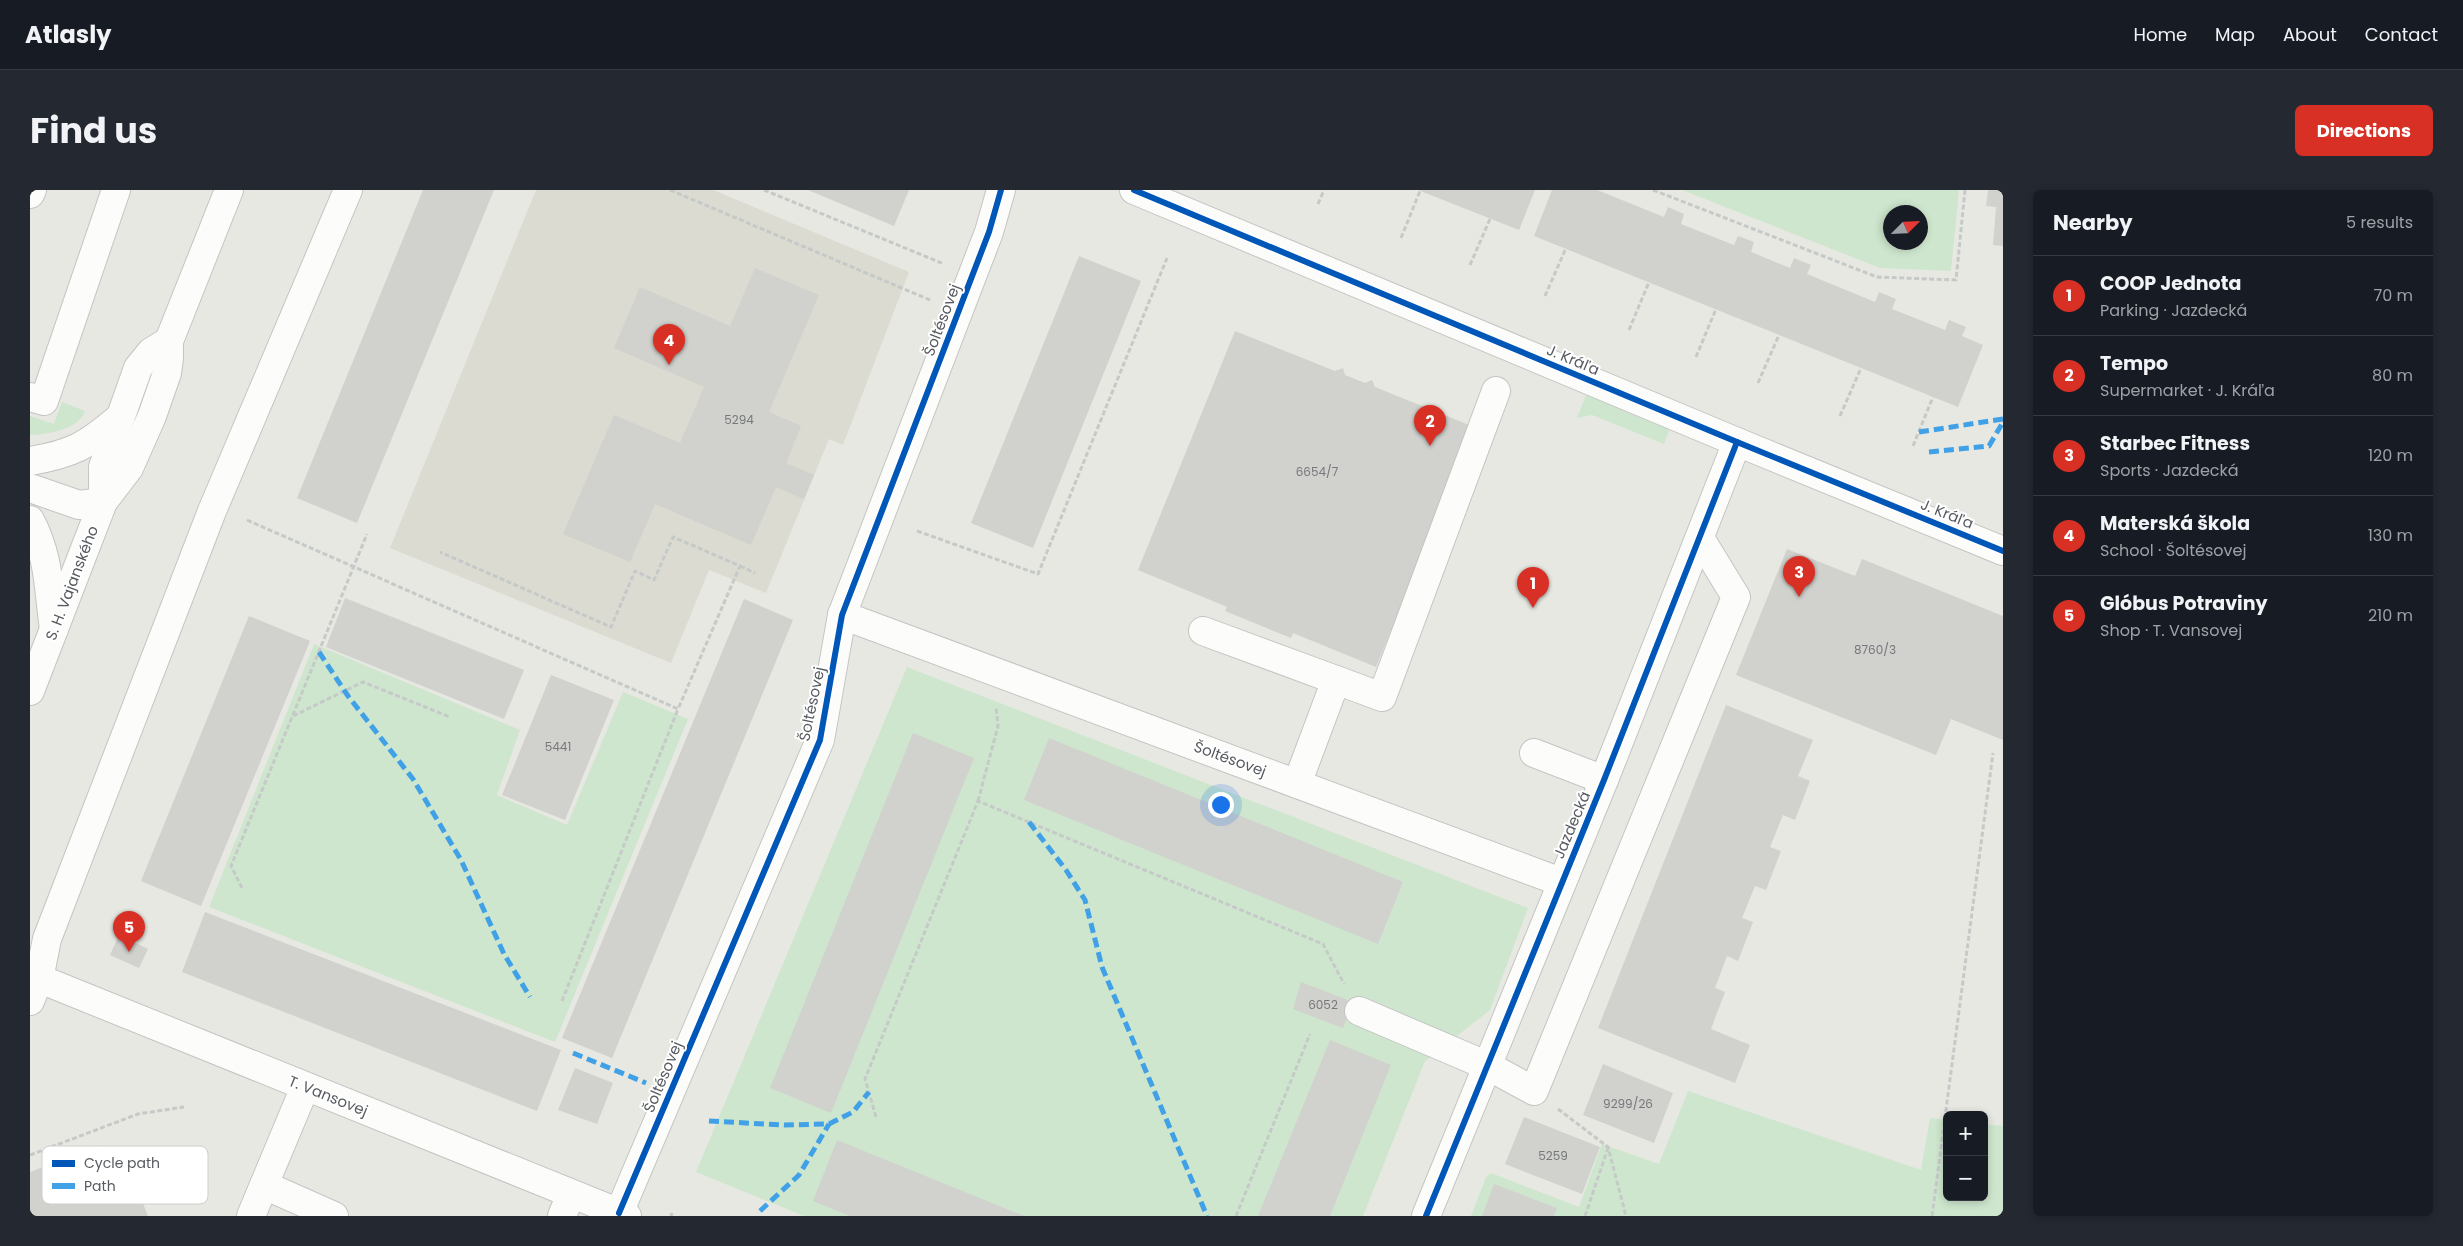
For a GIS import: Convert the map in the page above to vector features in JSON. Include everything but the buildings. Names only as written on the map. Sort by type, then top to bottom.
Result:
[{"type":"street","points":[[30,194],[32,190]]},
{"type":"street","points":[[30,397],[44,401],[116,190]]},
{"type":"street","name":"S. H. Vajanského","points":[[30,691],[103,502],[129,468],[152,416],[167,373],[170,358],[169,341],[230,190]]},
{"type":"street","points":[[33,985],[47,939],[212,511],[348,190]]},
{"type":"street","name":"Šoltésovej","points":[[623,1214],[820,740],[842,615],[989,232],[1001,190]]},
{"type":"street","name":"J. Kráľa","points":[[1134,190],[2003,551]]},
{"type":"street","name":"S. H. Vajanského","points":[[103,502],[102,466],[138,368],[150,352],[169,341]]},
{"type":"street","points":[[1203,631],[1382,697],[1496,392]]},
{"type":"street","points":[[30,460],[58,456],[90,442],[119,418]]},
{"type":"street","name":"Jazdecká","points":[[1426,1216],[1604,780],[1737,442]]},
{"type":"street","points":[[30,488],[79,505],[103,502],[86,475],[70,462],[58,456]]},
{"type":"street","points":[[30,520],[42,543],[47,564],[48,590],[54,630]]},
{"type":"street","points":[[1359,1011],[1488,1066],[1534,1091],[1736,597],[1700,538]]},
{"type":"street","name":"Šoltésovej","points":[[842,615],[1561,882]]},
{"type":"street","points":[[1297,784],[1336,680]]},
{"type":"street","points":[[1534,753],[1604,780]]},
{"type":"street","name":"T. Vansovej","points":[[33,985],[305,1087],[567,1205],[623,1214]]},
{"type":"street","points":[[251,1216],[305,1087]]},
{"type":"street","points":[[264,1185],[334,1216]]},
{"type":"path","points":[[670,190],[933,301]]},
{"type":"path","points":[[764,190],[947,265]]},
{"type":"path","points":[[1318,204],[1324,190]]},
{"type":"path","points":[[1653,190],[1877,277],[1956,280],[1965,190]]},
{"type":"path","points":[[1401,238],[1420,191]]},
{"type":"path","points":[[1470,265],[1490,219]]},
{"type":"path","points":[[1545,296],[1566,248]]},
{"type":"path","points":[[916,530],[1038,574],[1168,258]]},
{"type":"path","points":[[1629,330],[1649,282]]},
{"type":"path","points":[[1696,357],[1716,309]]},
{"type":"path","points":[[1758,383],[1779,335]]},
{"type":"path","points":[[1840,416],[1861,368]]},
{"type":"path","points":[[1913,446],[1933,397]]},
{"type":"path","points":[[247,520],[678,709]]},
{"type":"path","points":[[242,888],[232,866],[366,534]]},
{"type":"path","points":[[440,552],[611,627],[635,571],[654,580],[673,537],[755,573]]},
{"type":"path","points":[[562,1001],[678,709],[740,566]]},
{"type":"path","points":[[876,1117],[866,1079],[978,801],[998,726],[992,671]]},
{"type":"path","points":[[293,716],[363,682],[450,718]]},
{"type":"path","points":[[1932,1216],[1993,753]]},
{"type":"path","points":[[978,801],[1323,944],[1359,1011]]},
{"type":"path","points":[[1236,1216],[1310,1034]]},
{"type":"path","points":[[1534,1091],[1608,1147],[1626,1216]]},
{"type":"path","points":[[54,1146],[138,1114],[184,1107]]},
{"type":"path","points":[[1585,1216],[1608,1147]]},
{"type":"path","points":[[30,1155],[42,1150]]},
{"type":"shaded area","points":[[536,190],[713,190],[909,272],[843,445],[829,439],[766,593],[709,570],[671,663],[390,548]]},
{"type":"green space","points":[[1682,190],[1959,190],[1951,271],[1880,268]]},
{"type":"green space","points":[[1586,395],[1670,428],[1664,444],[1592,415],[1577,418]]},
{"type":"green space","points":[[62,402],[85,411],[76,423],[70,427],[46,434],[30,435],[30,416],[54,424]]},
{"type":"green space","points":[[314,644],[520,730],[497,795],[567,825],[623,692],[688,719],[555,1042],[209,907]]},
{"type":"green space","points":[[907,667],[1528,908],[1490,1010],[1425,1061],[1363,1216],[804,1216],[696,1172]]},
{"type":"green space","points":[[1688,1091],[1921,1170],[1930,1118],[1943,1120],[1943,1201],[1988,1201],[1988,1124],[2003,1126],[2003,1216],[1471,1216],[1486,1177],[1491,1173],[1579,1207],[1602,1144],[1659,1164]]},
{"type":"marked path","points":[[1919,432],[2003,419]]},
{"type":"marked path","points":[[1929,452],[1989,446],[2003,422]]},
{"type":"marked path","points":[[319,652],[348,696],[413,779],[461,860],[504,954],[530,997]]},
{"type":"marked path","points":[[1029,822],[1066,870],[1085,900],[1102,967],[1207,1216]]},
{"type":"marked path","points":[[573,1053],[646,1083]]},
{"type":"marked path","points":[[709,1121],[784,1125],[829,1124],[853,1112],[869,1092]]},
{"type":"marked path","points":[[760,1211],[799,1175],[829,1124]]},
{"type":"cycle path","points":[[619,1213],[820,740],[842,615],[989,232],[1001,190]]},
{"type":"cycle path","points":[[1134,190],[2003,551]]},
{"type":"cycle path","points":[[1426,1216],[1604,780],[1737,442]]},
{"type":"place","name":"Materská škola","points":[[669,365]]},
{"type":"place","name":"Tempo","points":[[1430,446]]},
{"type":"place","name":"Starbec Fitness","points":[[1799,597]]},
{"type":"place","name":"COOP Jednota","points":[[1533,608]]},
{"type":"place","name":"Glóbus Potraviny","points":[[129,952]]}]
